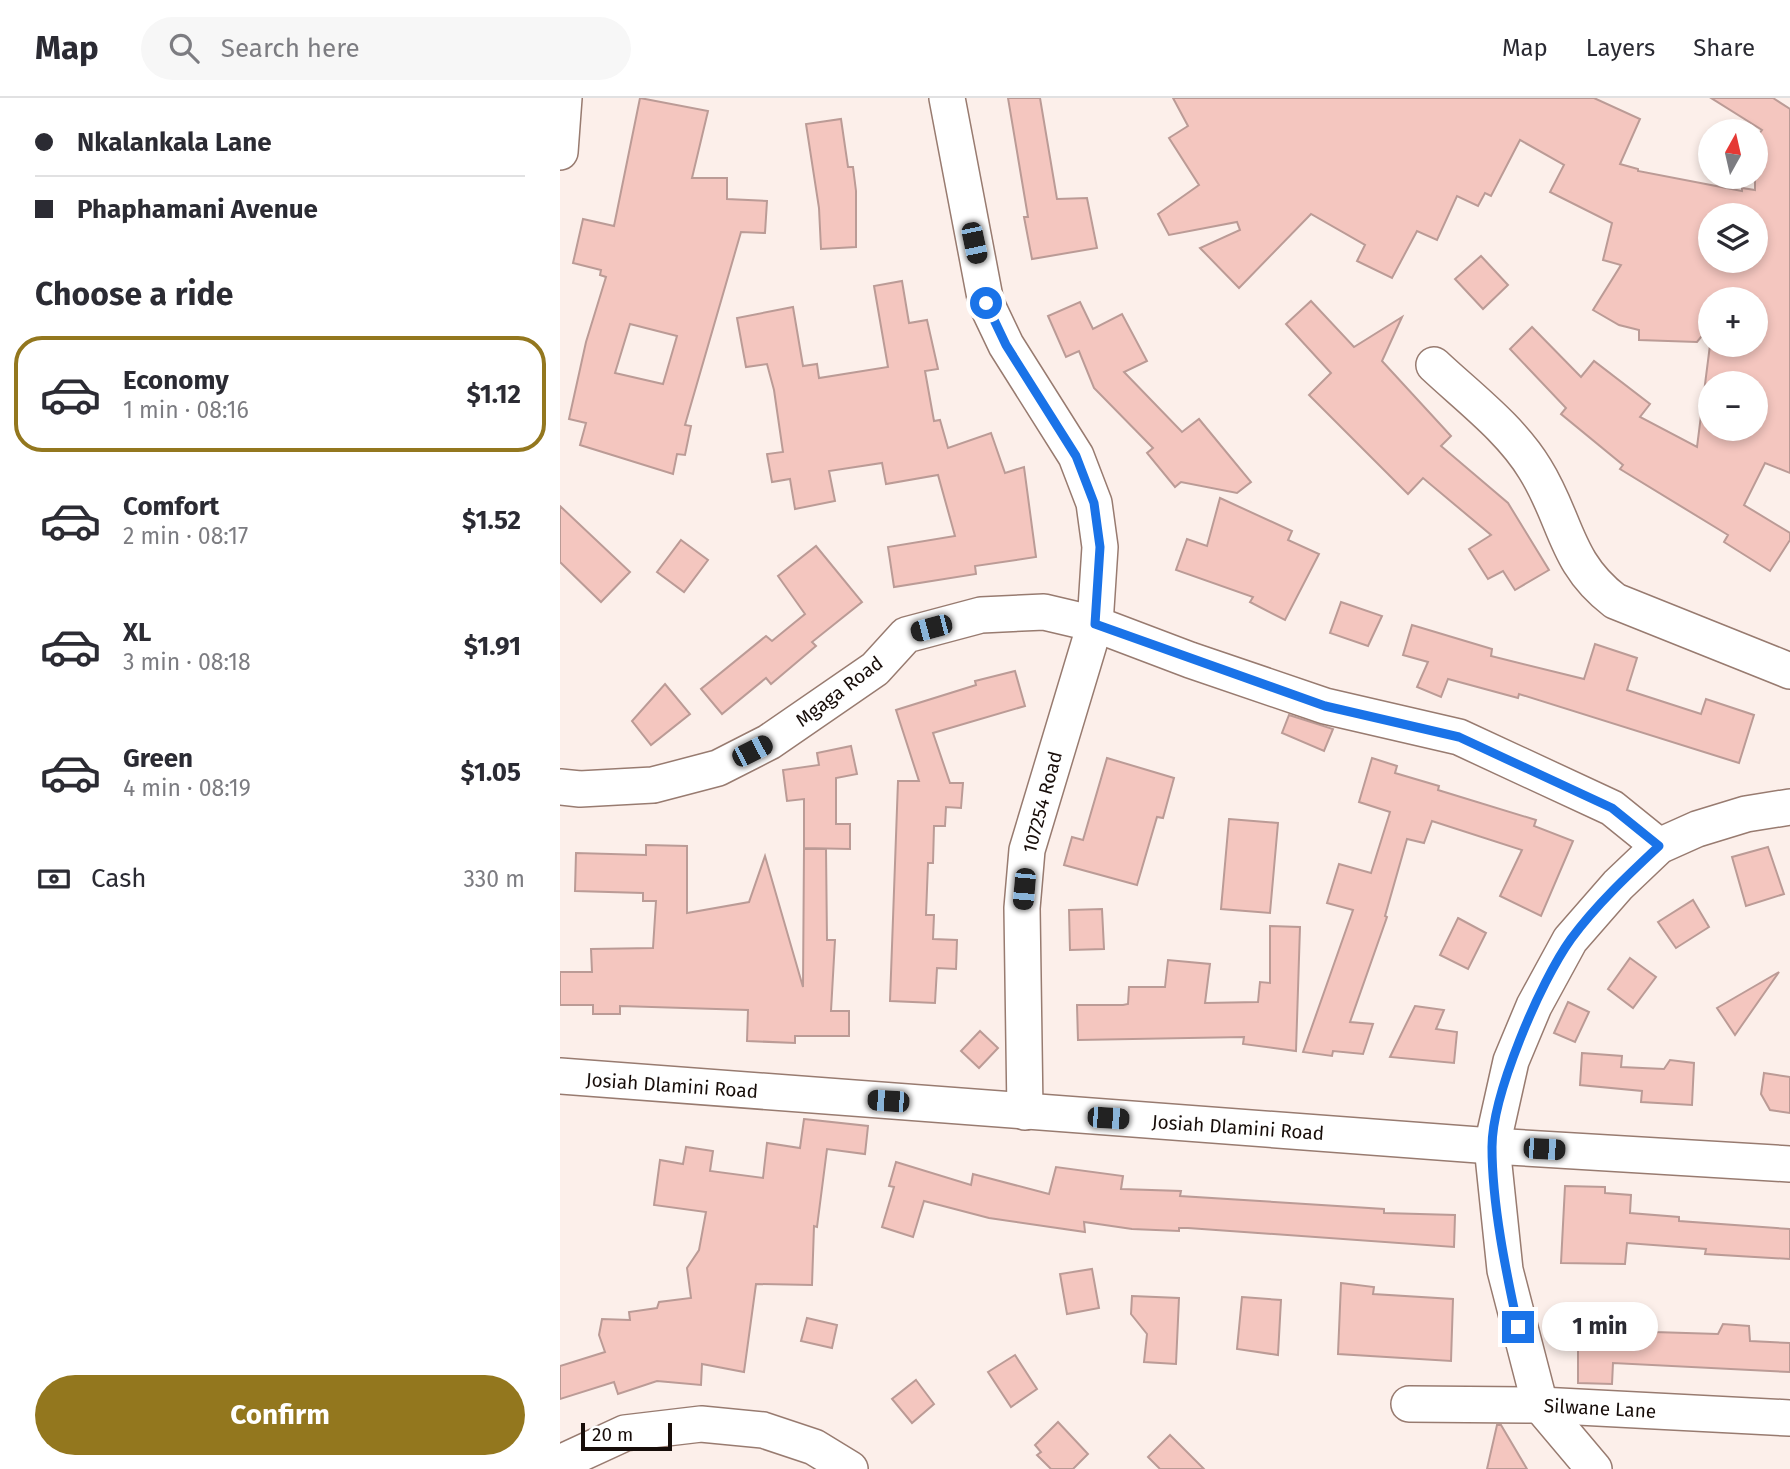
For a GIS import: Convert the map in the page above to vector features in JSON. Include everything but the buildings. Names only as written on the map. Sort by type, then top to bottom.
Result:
[{"type":"street","points":[[560,152],[564,98]]},
{"type":"street","name":"107254 Road","points":[[947,98],[986,303],[1006,345],[1076,456],[1094,503],[1100,547],[1095,624],[1027,850],[1022,908],[1026,1112]]},
{"type":"street","points":[[1434,365],[1513,440],[1535,469],[1557,512],[1576,562],[1593,584],[1615,601],[1790,671]]},
{"type":"street","name":"Mgaga Road","points":[[560,786],[580,789],[653,785],[718,768],[769,742],[875,669],[906,635],[981,615],[1044,612],[1095,624],[1325,706],[1459,737],[1612,808],[1659,846]]},
{"type":"street","points":[[1594,1469],[1540,1405],[1506,1270],[1492,1146],[1511,1061],[1534,1006],[1570,940],[1618,885],[1659,846],[1697,828],[1746,814],[1790,807]]},
{"type":"street","name":"Josiah Dlamini Road","points":[[560,1076],[1492,1146],[1790,1164]]},
{"type":"street","name":"Silwane Lane","points":[[1409,1404],[1540,1405],[1790,1418]]},
{"type":"street","points":[[560,1463],[625,1433],[701,1424],[762,1430],[814,1447],[850,1469]]},
{"type":"route","points":[[986,303],[1006,345],[1076,456],[1094,503],[1100,547],[1095,624],[1325,706],[1459,737],[1538,771],[1612,808],[1659,846],[1618,885],[1570,940],[1534,1006],[1511,1061],[1492,1146],[1506,1270],[1518,1327]]}]
